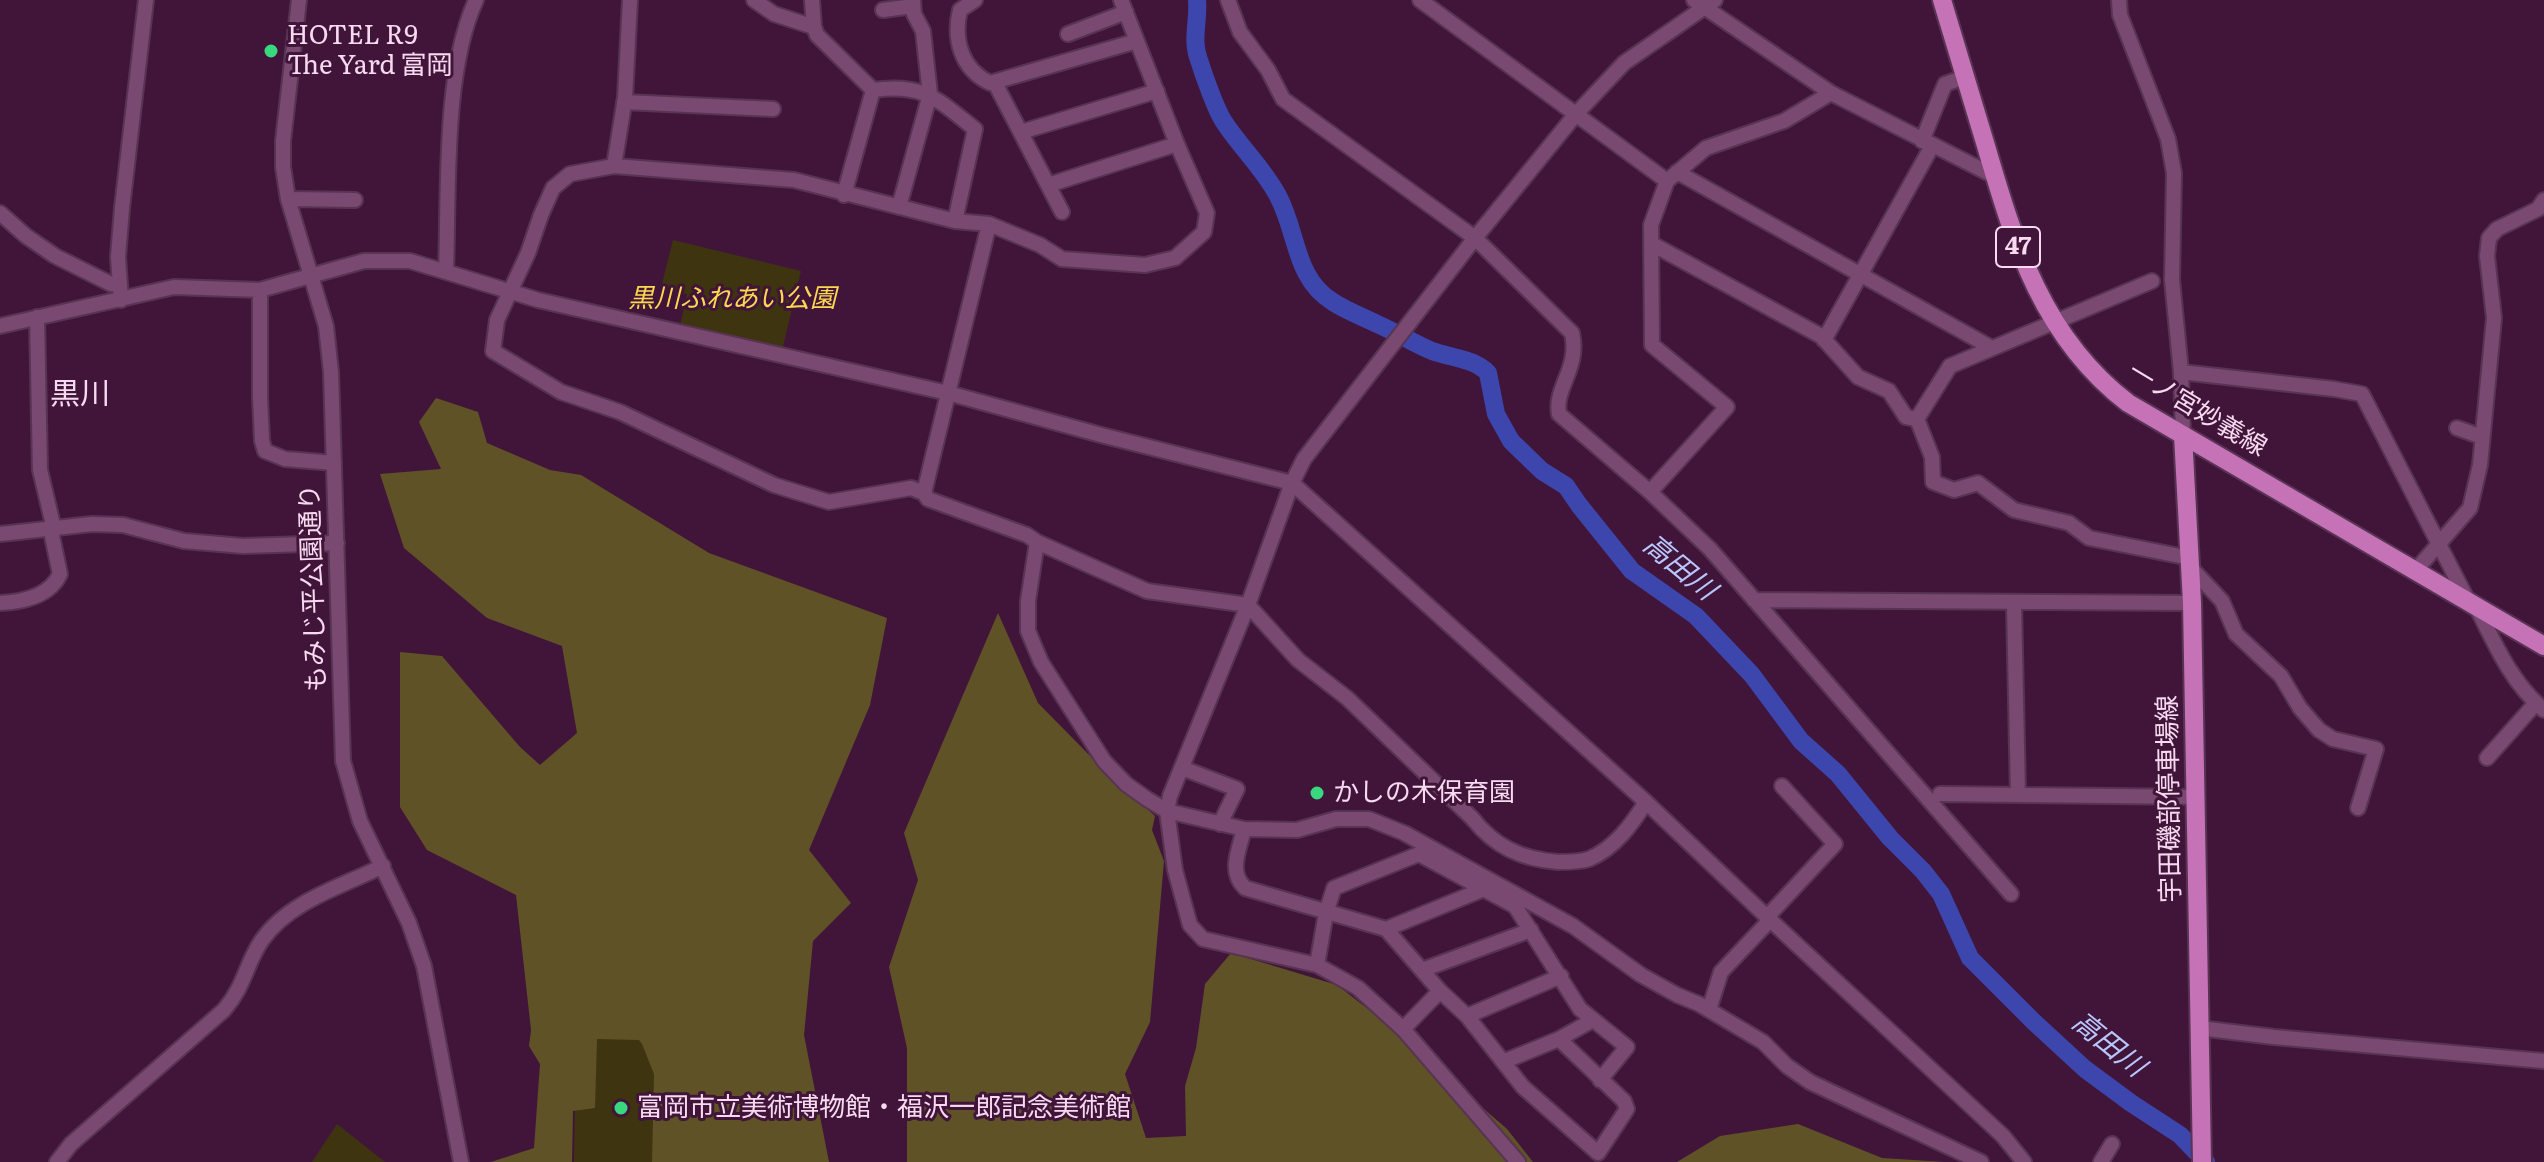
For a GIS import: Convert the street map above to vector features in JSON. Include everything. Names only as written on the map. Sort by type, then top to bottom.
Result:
[{"type":"main road","name":"一ノ宮妙義線","points":[[1942,0],[1994,176],[2029,275],[2053,321],[2082,362],[2111,390],[2183,435],[2544,646]]},
{"type":"main road","name":"宇田磯部停車場線","points":[[2183,435],[2191,563],[2202,1162]]},
{"type":"street","points":[[120,292],[122,208],[146,0]]},
{"type":"street","name":"もみじ平公園通り","points":[[299,0],[283,141],[283,167],[288,199],[326,326],[332,385],[343,761],[360,821],[413,933],[424,966],[461,1162]]},
{"type":"street","points":[[446,271],[452,101],[466,21],[476,0]]},
{"type":"street","points":[[614,166],[624,102],[630,0]]},
{"type":"street","points":[[754,0],[774,14],[814,27]]},
{"type":"street","points":[[812,0],[817,35],[873,90]]},
{"type":"street","points":[[975,0],[960,10],[957,40],[965,61],[985,81],[995,83],[1137,41]]},
{"type":"street","points":[[1228,0],[1240,32],[1268,70],[1283,99],[1475,238],[1572,333],[1575,348],[1569,375],[1557,401],[1559,414],[1650,492],[1710,549],[2011,894]]},
{"type":"street","points":[[1420,0],[1576,114],[1672,176],[1860,274],[1992,348]]},
{"type":"street","points":[[2119,0],[2120,15],[2170,150],[2175,196],[2172,280],[2181,372],[2183,435]]},
{"type":"street","points":[[1518,1162],[1403,1029],[1358,988],[1317,965],[1203,939],[1190,925],[1175,870],[1167,811],[1170,796],[1248,605],[1292,483],[1304,459],[1475,238],[1576,114],[1624,63],[1704,2],[1831,93],[1994,176]]},
{"type":"street","points":[[883,10],[913,3],[914,14],[923,31],[930,94],[899,207]]},
{"type":"street","points":[[1068,34],[1123,6],[1207,213],[1204,232],[1175,258],[1145,265],[1062,259],[1040,245],[989,224],[955,221],[794,180],[614,166],[570,174],[553,188],[497,320],[493,351],[561,392],[620,412],[774,485],[829,502],[911,488],[924,493],[928,499],[1027,535],[1147,591],[1248,605],[1298,660],[1347,698],[1485,834],[1515,854],[1566,862],[1592,858],[1632,825],[1646,802]]},
{"type":"street","points":[[1824,340],[1927,143],[1945,84],[1965,77]]},
{"type":"street","points":[[995,83],[1062,212]]},
{"type":"street","points":[[873,90],[897,86],[930,94],[975,129],[955,221]]},
{"type":"street","points":[[844,195],[873,90]]},
{"type":"street","points":[[1021,132],[1157,91]]},
{"type":"street","points":[[1650,492],[1727,407],[1652,345],[1651,225],[1672,176],[1706,148],[1784,121],[1831,93]]},
{"type":"street","points":[[624,102],[773,109]]},
{"type":"street","points":[[1048,185],[1177,144]]},
{"type":"street","points":[[288,199],[355,200]]},
{"type":"street","points":[[2416,570],[2470,508],[2480,465],[2494,318],[2487,256],[2489,238],[2497,229],[2538,209],[2544,200]]},
{"type":"street","points":[[0,213],[55,256],[111,284],[120,292]]},
{"type":"street","points":[[924,493],[989,224]]},
{"type":"street","points":[[1652,244],[1824,340],[1858,377],[1889,391],[1906,417],[1917,419]]},
{"type":"street","points":[[0,326],[120,292],[174,287],[260,290],[364,261],[410,261],[508,292],[948,393],[1292,483],[1646,802],[2003,1136],[2024,1162]]},
{"type":"street","points":[[1917,419],[1950,366],[2152,281]]},
{"type":"street","points":[[260,290],[260,397],[265,451],[285,459],[334,463]]},
{"type":"street","points":[[0,603],[27,598],[50,589],[60,574],[52,536],[54,529],[45,502],[40,470],[37,317]]},
{"type":"street","points":[[2181,372],[2362,394],[2438,543],[2505,663],[2527,696],[2540,706],[2487,758]]},
{"type":"street","points":[[1917,419],[1932,457],[1933,482],[1954,490],[1978,483],[2014,510],[2069,523],[2089,538],[2191,563],[2222,601],[2236,634],[2281,676],[2300,708],[2319,730],[2333,739],[2376,749],[2358,808]]},
{"type":"street","points":[[2457,428],[2482,437]]},
{"type":"street","points":[[0,534],[92,524],[123,525],[184,541],[243,546],[337,543]]},
{"type":"street","points":[[1037,542],[1028,601],[1028,631],[1041,662],[1104,761],[1126,784],[1167,811],[1244,829],[1297,830],[1336,819],[1369,819],[1404,833],[1573,926],[1641,975],[1763,1042],[1787,1066],[1810,1082],[1981,1162]]},
{"type":"street","points":[[1754,600],[2192,603]]},
{"type":"street","points":[[2014,603],[2018,795]]},
{"type":"street","points":[[1182,768],[1237,789],[1220,824]]},
{"type":"street","points":[[1709,1010],[1721,972],[1835,844],[1782,786]]},
{"type":"street","points":[[1940,794],[2196,797]]},
{"type":"street","points":[[1244,829],[1234,868],[1236,879],[1245,888],[1386,929],[1440,991],[1467,1016],[1523,1087],[1598,1153],[1627,1109],[1624,1101],[1559,1039]]},
{"type":"street","points":[[1317,965],[1326,913],[1334,888],[1419,854],[1515,906],[1580,1009],[1627,1047],[1600,1080]]},
{"type":"street","points":[[57,1162],[71,1144],[224,1010],[238,993],[261,941],[279,920],[298,907],[383,866]]},
{"type":"street","points":[[1386,929],[1484,889]]},
{"type":"street","points":[[1422,970],[1531,930]]},
{"type":"street","points":[[1467,1016],[1561,976]]},
{"type":"street","points":[[1403,1029],[1440,991]]},
{"type":"street","points":[[1505,1061],[1559,1039],[1593,1020]]},
{"type":"street","points":[[2199,1028],[2544,1061]]},
{"type":"street","points":[[2101,1162],[2112,1144]]},
{"type":"green space","name":"黒川ふれあい公園","points":[[673,240],[801,271],[781,355],[679,331],[687,294],[661,288]]},
{"type":"green space","points":[[576,1029],[639,1030],[660,1061],[658,1162],[574,1162]]},
{"type":"green space","points":[[337,1124],[385,1162],[312,1162]]},
{"type":"shaded area","points":[[436,398],[478,412],[487,443],[550,470],[581,475],[709,553],[887,618],[870,705],[809,850],[851,903],[813,941],[804,1035],[829,1162],[652,1162],[654,1074],[642,1044],[639,1040],[597,1039],[595,1108],[573,1111],[572,1162],[491,1162],[534,1148],[540,1064],[529,1046],[531,1030],[516,895],[427,850],[400,807],[400,652],[442,656],[520,747],[540,765],[577,733],[562,646],[487,618],[404,548],[380,474],[441,469],[419,422]]},
{"type":"shaded area","points":[[998,613],[1038,703],[1155,816],[1152,830],[1164,861],[1150,1022],[1125,1074],[1146,1138],[1186,1136],[1185,1086],[1196,1048],[1205,984],[1231,953],[1337,985],[1507,1129],[1533,1162],[907,1162],[907,1048],[889,967],[918,880],[904,833]]},
{"type":"shaded area","points":[[1798,1124],[1882,1158],[1945,1162],[1677,1162],[1720,1136]]},
{"type":"waterway","name":"高田川","points":[[1197,0],[1197,53],[1214,101],[1224,122],[1278,196],[1304,268],[1320,292],[1344,308],[1425,348],[1469,361],[1488,373],[1496,414],[1511,441],[1542,471],[1566,486],[1632,571],[1696,616],[1752,675],[1801,741],[1838,774],[1941,894],[1970,958],[2085,1069],[2180,1135],[2206,1162]]},
{"type":"place","name":"HOTEL R9 The Yard 富岡","points":[[271,51]]},
{"type":"place","name":"かしの木保育園","points":[[1317,793]]},
{"type":"place","name":"富岡市立美術博物館・福沢一郎記念美術館","points":[[621,1108]]},
{"type":"district","name":"黒川","points":[[80,395]]}]
